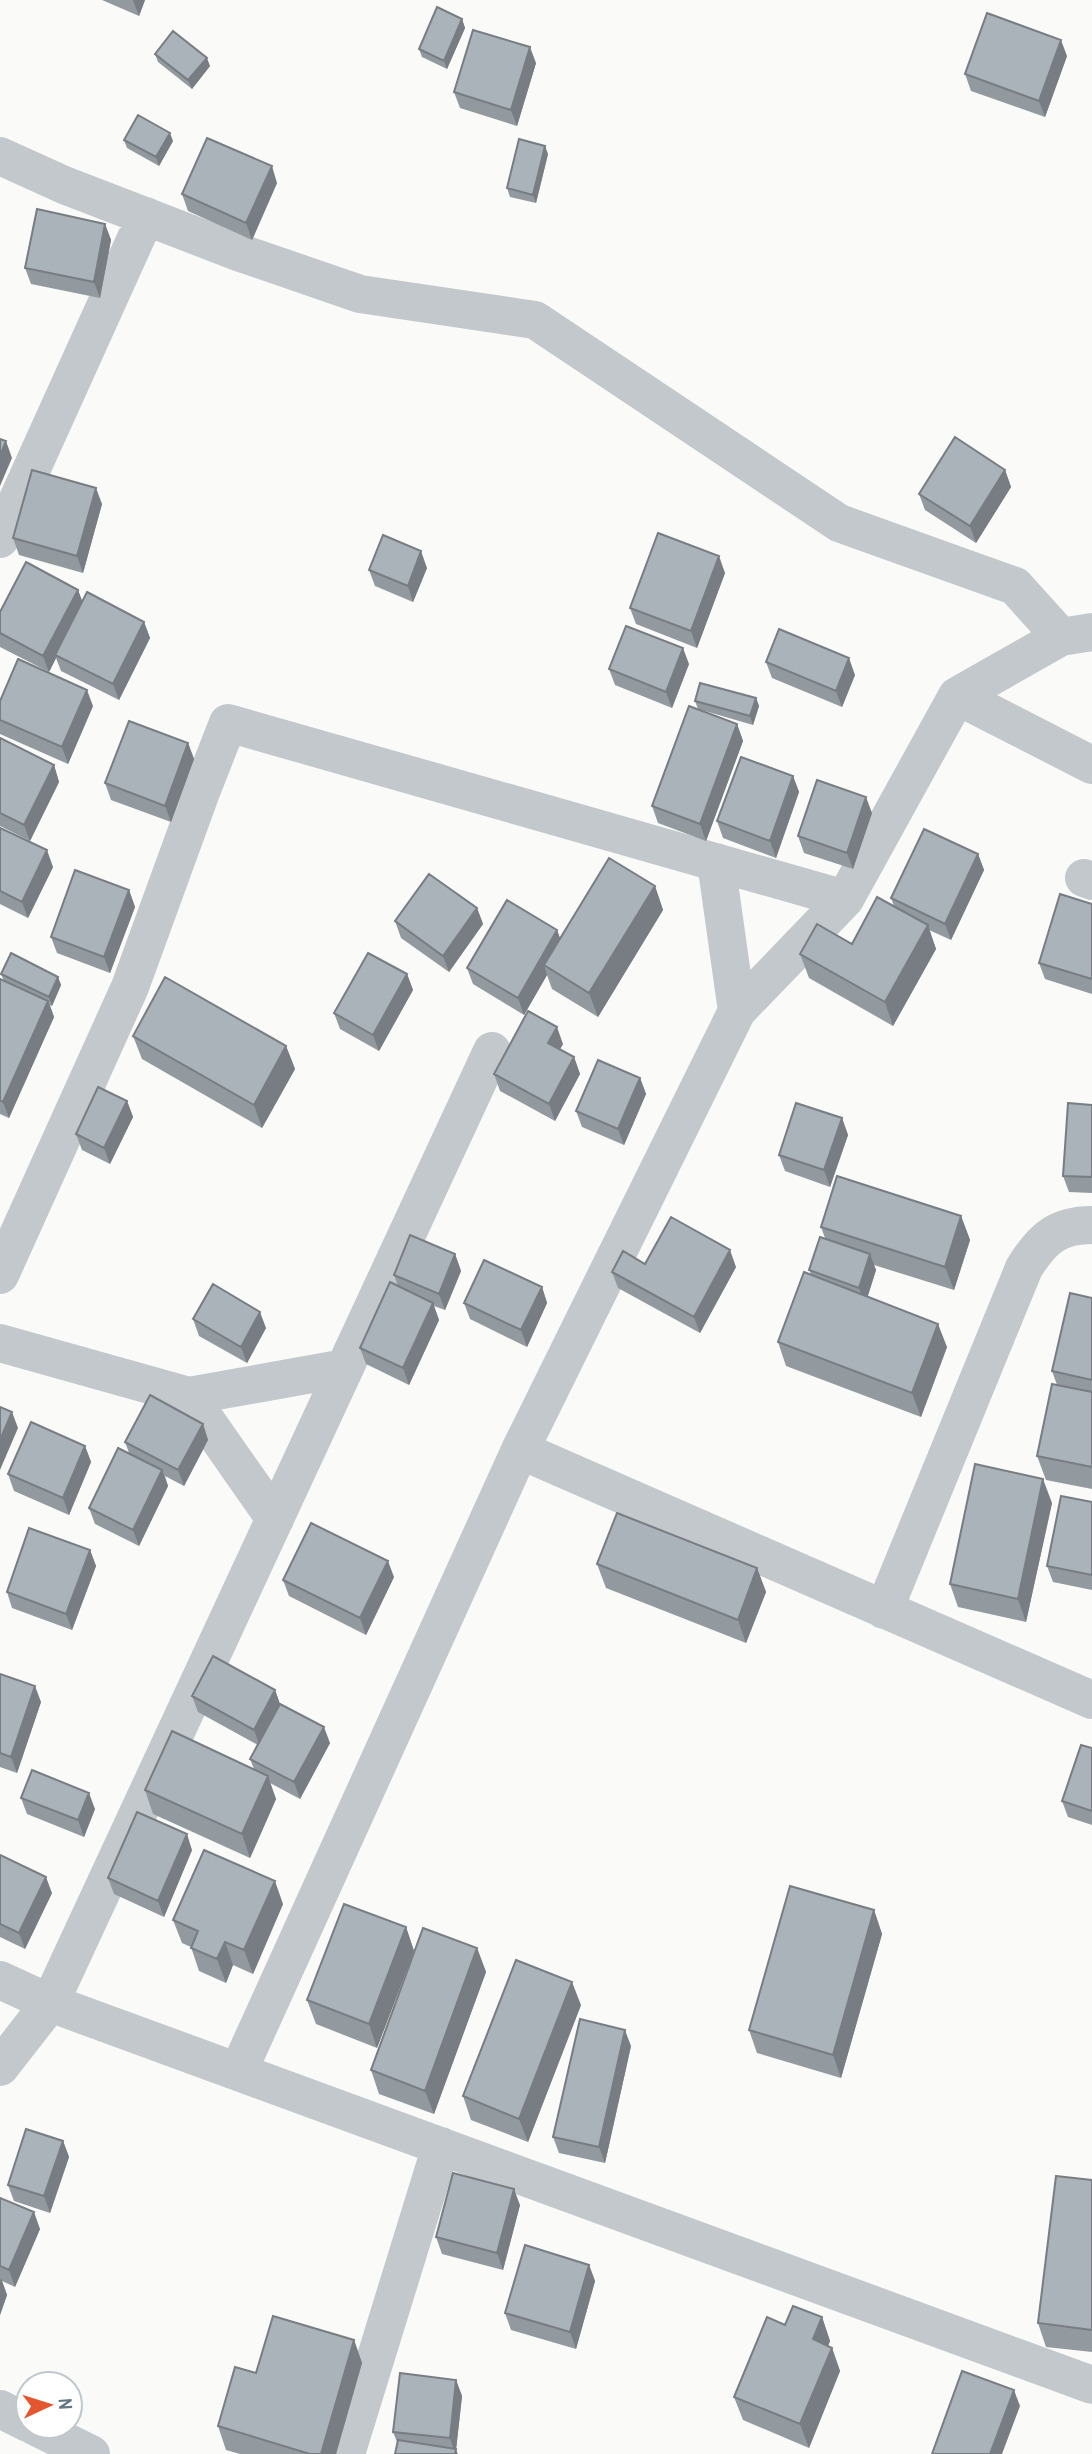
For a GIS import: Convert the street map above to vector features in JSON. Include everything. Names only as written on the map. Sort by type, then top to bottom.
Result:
[{"type":"street","points":[[0,156],[64,185],[238,252],[360,294],[534,320],[839,523],[1015,586],[1076,635],[957,696],[845,899],[737,1011],[520,1450],[238,2072]]},
{"type":"street","points":[[0,539],[146,216]]},
{"type":"street","points":[[957,696],[1092,765]]},
{"type":"street","points":[[0,1275],[130,987],[228,723],[845,899]]},
{"type":"street","points":[[716,862],[737,1011]]},
{"type":"street","points":[[0,2067],[50,2003],[492,1051]]},
{"type":"street","points":[[884,1610],[1024,1268],[1037,1248],[1051,1234],[1078,1225],[1092,1225]]},
{"type":"street","points":[[0,1342],[189,1396],[345,1368]]},
{"type":"street","points":[[189,1396],[275,1519]]},
{"type":"street","points":[[520,1450],[1092,1699]]},
{"type":"street","points":[[0,1980],[50,2003],[1092,2385]]},
{"type":"street","points":[[346,2454],[441,2146]]},
{"type":"street","points":[[62,2440],[91,2454]]},
{"type":"building","points":[[437,7],[462,19],[444,61],[419,49]]},
{"type":"building","points":[[987,13],[1061,40],[1039,101],[965,74]]},
{"type":"building","points":[[473,30],[530,47],[511,110],[454,92]]},
{"type":"building","points":[[173,31],[207,58],[188,80],[155,54]]},
{"type":"building","points":[[138,115],[170,133],[156,157],[124,140]]},
{"type":"building","points":[[207,138],[272,166],[246,223],[182,194]]},
{"type":"building","points":[[519,139],[545,146],[533,195],[507,188]]},
{"type":"building","points":[[37,209],[105,224],[94,282],[25,268]]},
{"type":"building","points":[[955,437],[1005,470],[970,526],[919,494]]},
{"type":"building","points":[[0,439],[6,441],[0,456]]},
{"type":"building","points":[[32,470],[96,488],[77,556],[13,538]]},
{"type":"building","points":[[658,533],[719,556],[691,631],[630,608]]},
{"type":"building","points":[[383,535],[421,551],[408,586],[369,570]]},
{"type":"building","points":[[26,562],[78,590],[43,656],[0,633],[0,612]]},
{"type":"building","points":[[87,592],[144,622],[113,684],[55,655]]},
{"type":"building","points":[[626,626],[683,648],[666,692],[609,669]]},
{"type":"building","points":[[779,629],[849,658],[836,691],[766,662]]},
{"type":"building","points":[[18,659],[87,690],[62,747],[0,720],[0,701]]},
{"type":"building","points":[[700,683],[756,698],[750,716],[695,701]]},
{"type":"building","points":[[689,706],[737,724],[700,824],[652,806]]},
{"type":"building","points":[[129,721],[188,743],[165,806],[105,783]]},
{"type":"building","points":[[0,738],[54,765],[24,825],[0,813]]},
{"type":"building","points":[[741,757],[793,776],[770,841],[717,821]]},
{"type":"building","points":[[817,780],[866,797],[847,853],[798,836]]},
{"type":"building","points":[[0,828],[47,850],[22,902],[0,891]]},
{"type":"building","points":[[924,829],[978,854],[945,924],[891,898]]},
{"type":"building","points":[[609,858],[655,886],[589,993],[544,965]]},
{"type":"building","points":[[75,870],[129,890],[104,957],[51,937]]},
{"type":"building","points":[[429,874],[477,908],[443,956],[395,921]]},
{"type":"building","points":[[1060,894],[1092,904],[1092,979],[1039,963]]},
{"type":"building","points":[[877,897],[928,925],[885,1002],[800,954],[817,924],[852,944]]},
{"type":"building","points":[[507,900],[557,930],[518,998],[467,968]]},
{"type":"building","points":[[11,953],[58,977],[49,997],[1,974]]},
{"type":"building","points":[[368,953],[407,974],[373,1035],[334,1013]]},
{"type":"building","points":[[165,977],[286,1046],[254,1105],[133,1036]]},
{"type":"building","points":[[0,979],[48,1001],[3,1102],[0,1100]]},
{"type":"building","points":[[528,1011],[557,1027],[548,1043],[574,1057],[549,1104],[494,1074]]},
{"type":"building","points":[[598,1060],[640,1078],[618,1129],[576,1111]]},
{"type":"building","points":[[98,1087],[127,1101],[104,1148],[76,1134]]},
{"type":"building","points":[[796,1103],[842,1118],[824,1170],[779,1155]]},
{"type":"building","points":[[1068,1103],[1092,1105],[1092,1177],[1063,1176]]},
{"type":"building","points":[[837,1176],[961,1216],[945,1267],[821,1227]]},
{"type":"building","points":[[671,1217],[730,1250],[694,1317],[612,1272],[623,1251],[645,1264]]},
{"type":"building","points":[[410,1235],[455,1254],[439,1294],[394,1275]]},
{"type":"building","points":[[820,1237],[870,1254],[859,1288],[809,1270]]},
{"type":"building","points":[[484,1260],[542,1287],[521,1330],[464,1303]]},
{"type":"building","points":[[804,1272],[938,1324],[912,1393],[778,1342]]},
{"type":"building","points":[[390,1282],[433,1303],[403,1368],[360,1348]]},
{"type":"building","points":[[213,1284],[260,1312],[241,1347],[193,1319]]},
{"type":"building","points":[[1070,1293],[1092,1298],[1092,1380],[1052,1371]]},
{"type":"building","points":[[1052,1384],[1092,1392],[1092,1467],[1037,1456]]},
{"type":"building","points":[[150,1395],[203,1424],[178,1470],[125,1442]]},
{"type":"building","points":[[0,1407],[12,1412],[0,1440]]},
{"type":"building","points":[[31,1422],[85,1446],[63,1498],[8,1474]]},
{"type":"building","points":[[118,1448],[162,1470],[133,1530],[89,1508]]},
{"type":"building","points":[[975,1464],[1043,1479],[1018,1599],[950,1584]]},
{"type":"building","points":[[1061,1496],[1092,1502],[1092,1575],[1047,1566]]},
{"type":"building","points":[[617,1513],[757,1568],[738,1620],[597,1564]]},
{"type":"building","points":[[311,1523],[388,1561],[360,1618],[283,1580]]},
{"type":"building","points":[[29,1528],[90,1550],[66,1614],[7,1592]]},
{"type":"building","points":[[213,1656],[275,1690],[254,1730],[192,1696]]},
{"type":"building","points":[[0,1674],[35,1686],[11,1757],[0,1753]]},
{"type":"building","points":[[280,1704],[324,1727],[294,1782],[250,1759]]},
{"type":"building","points":[[172,1731],[268,1776],[242,1834],[145,1790]]},
{"type":"building","points":[[1081,1745],[1092,1748],[1092,1811],[1062,1801]]},
{"type":"building","points":[[32,1770],[89,1793],[78,1820],[21,1798]]},
{"type":"building","points":[[137,1812],[187,1834],[158,1901],[108,1878]]},
{"type":"building","points":[[204,1850],[275,1881],[244,1950],[225,1942],[217,1959],[191,1948],[198,1931],[173,1920]]},
{"type":"building","points":[[0,1855],[46,1877],[19,1933],[0,1924]]},
{"type":"building","points":[[790,1886],[874,1910],[833,2055],[749,2030]]},
{"type":"building","points":[[344,1904],[406,1927],[369,2024],[307,2000]]},
{"type":"building","points":[[423,1928],[477,1948],[425,2091],[371,2070]]},
{"type":"building","points":[[516,1960],[572,1982],[519,2119],[463,2096]]},
{"type":"building","points":[[580,2019],[625,2030],[599,2147],[553,2137]]},
{"type":"building","points":[[26,2129],[63,2141],[44,2196],[8,2185]]},
{"type":"building","points":[[453,2173],[514,2189],[497,2253],[436,2237]]},
{"type":"building","points":[[1056,2176],[1092,2180],[1092,2330],[1038,2323]]},
{"type":"building","points":[[0,2198],[34,2212],[9,2270],[0,2266]]},
{"type":"building","points":[[525,2245],[589,2265],[570,2332],[505,2313]]},
{"type":"building","points":[[793,2306],[822,2317],[813,2339],[832,2348],[800,2424],[734,2397],[767,2317],[785,2325]]},
{"type":"building","points":[[273,2316],[354,2340],[321,2454],[310,2454],[218,2426],[235,2367],[256,2373]]},
{"type":"building","points":[[962,2371],[1014,2390],[990,2454],[932,2454]]},
{"type":"building","points":[[400,2373],[456,2380],[450,2438],[393,2432]]},
{"type":"building","points":[[398,2440],[456,2449],[455,2454],[395,2454]]}]
